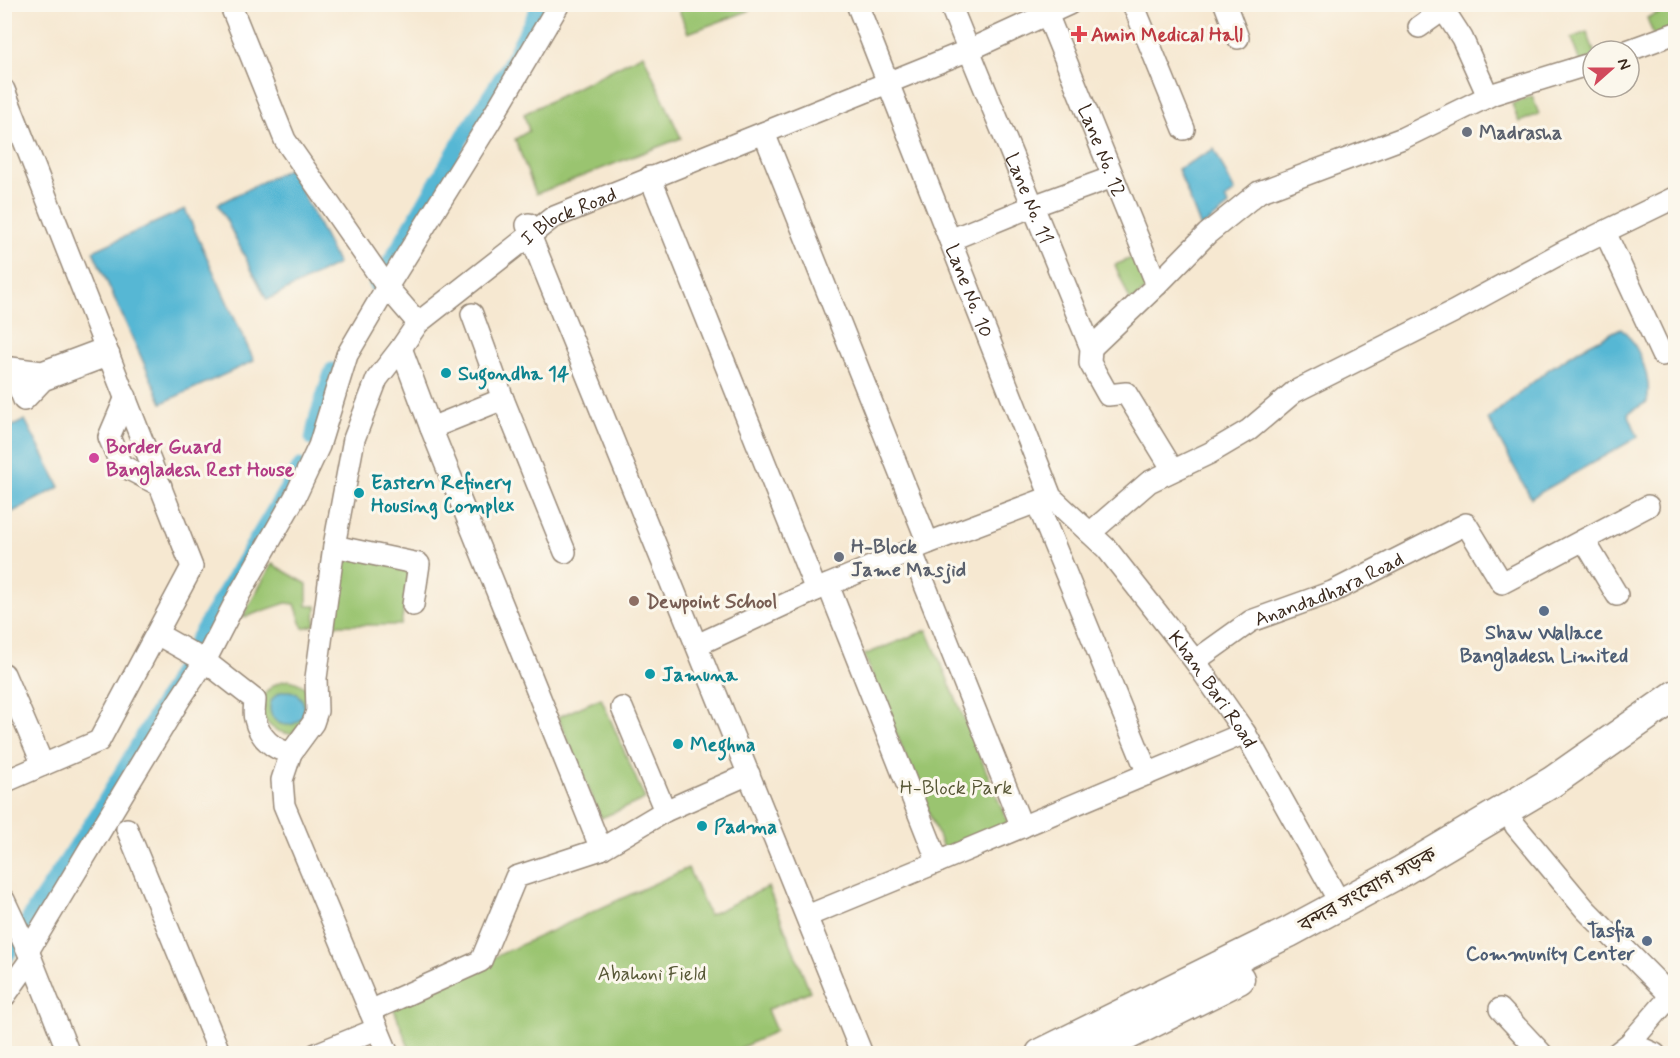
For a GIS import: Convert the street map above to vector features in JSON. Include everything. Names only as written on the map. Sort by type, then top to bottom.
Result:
[{"type":"highway","name":"বন্দর সংযোগ সড়ক","points":[[1041,1053],[1341,905],[1402,872],[1552,782],[1676,695]]},
{"type":"highway","name":"বন্দর সংযোগ সড়ক","points":[[1089,1053],[1314,940],[1515,825],[1676,716]]},
{"type":"street","points":[[230,4],[285,140],[386,286],[418,323]]},
{"type":"street","points":[[4,997],[178,702],[205,661],[240,593],[295,497],[319,446],[347,355],[386,286],[489,123],[559,4]]},
{"type":"street","name":"Lane No. 10","points":[[857,4],[950,240],[1044,500],[1148,774]]},
{"type":"street","name":"Lane No. 11","points":[[950,4],[1091,348],[1090,363],[1108,395],[1126,393],[1173,470]]},
{"type":"street","name":"I Block Road","points":[[886,77],[764,133],[552,218],[530,234],[527,225],[549,209],[967,45],[1045,7],[1069,4]]},
{"type":"street","points":[[1133,4],[1184,129]]},
{"type":"street","points":[[1225,4],[1239,38]]},
{"type":"street","name":"Lane No. 12","points":[[1045,7],[1157,285]]},
{"type":"street","points":[[1419,27],[1441,7],[1462,38],[1488,96]]},
{"type":"street","points":[[1641,46],[1676,33]]},
{"type":"street","points":[[1091,348],[1207,234],[1259,192],[1403,138],[1488,96],[1581,67]]},
{"type":"street","points":[[4,90],[192,567],[99,741],[4,782]]},
{"type":"street","points":[[764,133],[1022,827]]},
{"type":"street","points":[[650,177],[938,862]]},
{"type":"street","points":[[950,240],[1113,177]]},
{"type":"street","points":[[1090,533],[1149,482],[1210,453],[1249,430],[1294,392],[1453,312],[1605,231],[1674,202]]},
{"type":"street","points":[[1605,231],[1662,355]]},
{"type":"street","points":[[388,1053],[284,805],[282,780],[291,753],[313,723],[317,711],[316,678],[334,546],[354,439],[377,379],[418,323],[530,234],[862,1053]]},
{"type":"street","points":[[472,314],[503,399],[565,552]]},
{"type":"street","points":[[401,348],[601,849]]},
{"type":"street","points":[[126,397],[108,437],[121,465],[161,486]]},
{"type":"street","points":[[431,428],[503,399]]},
{"type":"street","points":[[697,645],[822,587],[919,547],[1044,500]]},
{"type":"street","name":"Khan Bari Road","points":[[1044,500],[1090,533],[1107,549],[1195,661],[1245,733],[1341,905]]},
{"type":"street","points":[[1617,595],[1584,540],[1648,506]]},
{"type":"street","name":"Anandadhara Road","points":[[1195,661],[1251,621],[1332,592],[1466,524],[1502,583],[1584,540]]},
{"type":"street","points":[[334,546],[419,564],[413,605]]},
{"type":"street","points":[[157,634],[205,661],[255,700],[255,719],[267,742],[279,751],[291,753]]},
{"type":"street","points":[[4,674],[43,765]]},
{"type":"street","points":[[622,708],[665,811]]},
{"type":"street","points":[[807,916],[1245,733]]},
{"type":"street","points":[[316,1053],[481,961],[516,877],[601,849],[665,811],[749,774]]},
{"type":"street","points":[[1515,825],[1585,909],[1673,993],[1623,1048]]},
{"type":"street","points":[[127,829],[220,1053]]},
{"type":"street","points":[[4,900],[30,955],[69,1053]]},
{"type":"street","points":[[1500,1009],[1542,1053]]},
{"type":"street","points":[[1623,1048],[1655,1053]]},
{"type":"green space","points":[[677,5],[749,5],[751,10],[688,33]]},
{"type":"green space","points":[[1675,6],[1675,27],[1654,36],[1647,18]]},
{"type":"green space","points":[[1587,32],[1590,39],[1581,39],[1581,62],[1580,62],[1571,38]]},
{"type":"green space","points":[[643,54],[681,138],[536,194],[515,139],[529,131],[524,114]]},
{"type":"green space","points":[[1532,96],[1539,114],[1519,122],[1512,104]]},
{"type":"green space","points":[[1134,257],[1147,288],[1131,303],[1115,265]]},
{"type":"green space","points":[[341,555],[410,569],[401,625],[333,625]]},
{"type":"green space","points":[[272,564],[307,584],[307,606],[316,606],[315,625],[303,628],[295,604],[286,603],[242,618]]},
{"type":"green space","name":"H-Block Park","points":[[927,630],[1008,823],[944,850],[864,655]]},
{"type":"green space","points":[[289,680],[300,684],[307,690],[315,710],[292,734],[279,731],[270,725],[264,717],[262,708],[263,699],[268,690]]},
{"type":"green space","points":[[601,698],[645,799],[601,818],[558,717]]},
{"type":"green space","name":"Abahoni Field","points":[[688,868],[709,915],[768,887],[810,991],[767,1010],[776,1031],[728,1054],[411,1053],[392,1004]]},
{"type":"water","points":[[1214,149],[1235,192],[1225,199],[1229,206],[1201,228],[1178,169]]},
{"type":"water","points":[[290,168],[338,264],[267,300],[218,204]]},
{"type":"water","points":[[185,209],[254,361],[162,403],[93,251]]},
{"type":"water","points":[[1621,328],[1633,343],[1643,362],[1648,383],[1647,402],[1628,413],[1638,437],[1531,498],[1488,419],[1549,369],[1582,348]]},
{"type":"water","points":[[25,420],[60,487],[5,516],[5,430]]},
{"type":"water","points":[[287,691],[299,696],[304,708],[299,720],[287,725],[275,720],[270,708],[275,696]]},
{"type":"waterway","points":[[376,285],[465,133],[506,70],[540,4]]},
{"type":"waterway","points":[[312,439],[317,415],[332,370]]},
{"type":"waterway","points":[[4,961],[35,908],[97,814],[199,635],[300,466]]},
{"type":"place","name":"Amin Medical Hall","points":[[1079,34]]},
{"type":"place","name":"Madrasha","points":[[1467,132]]},
{"type":"place","name":"Sugondha 14","points":[[446,373]]},
{"type":"place","name":"Border Guard Bangladesh Rest House","points":[[94,458]]},
{"type":"place","name":"Eastern Refinery Housing Complex","points":[[359,493]]},
{"type":"place","name":"H-Block Jame Masjid","points":[[839,557]]},
{"type":"place","name":"Dewpoint School","points":[[634,601]]},
{"type":"place","name":"Shaw Wallace Bangladesh Limited","points":[[1544,611]]},
{"type":"place","name":"Jamuna","points":[[650,674]]},
{"type":"place","name":"Meghna","points":[[678,744]]},
{"type":"place","name":"Padma","points":[[702,826]]},
{"type":"place","name":"Tasfia Community Center","points":[[1647,941]]}]
